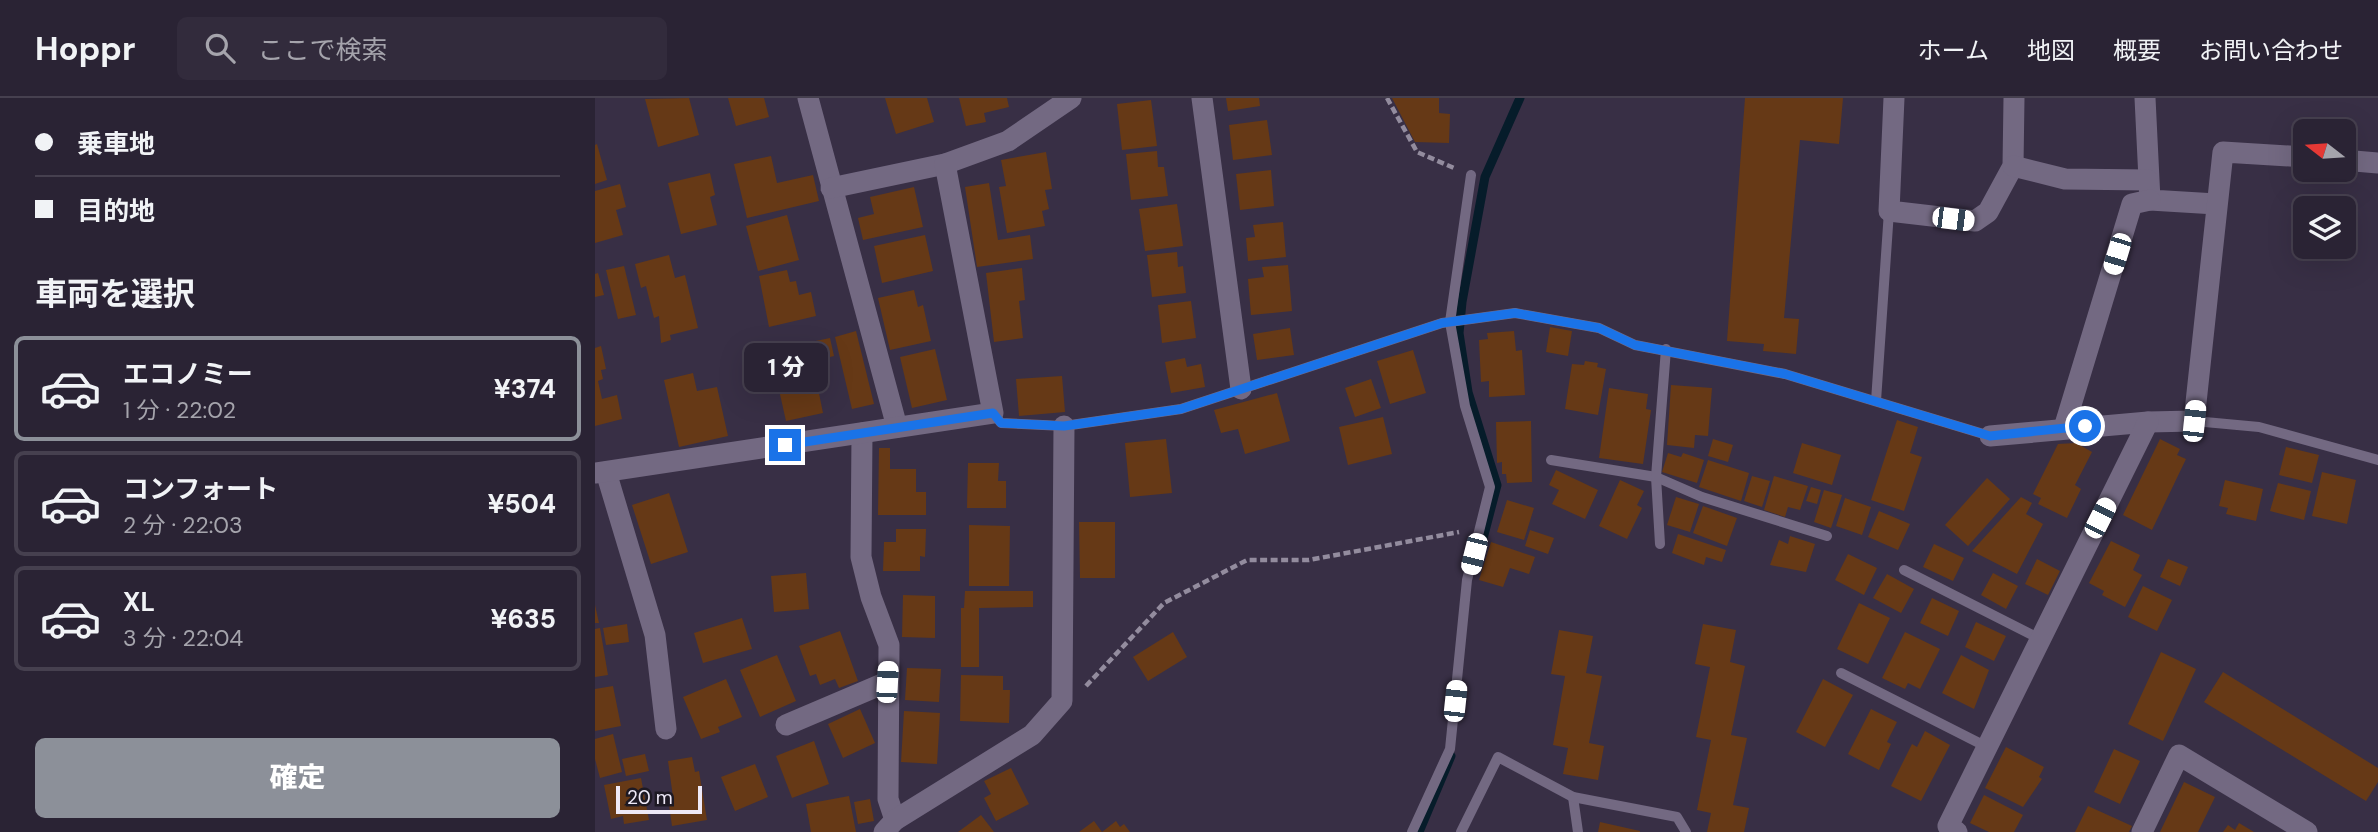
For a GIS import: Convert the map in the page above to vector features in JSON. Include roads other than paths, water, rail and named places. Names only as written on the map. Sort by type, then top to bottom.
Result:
[{"type":"street","points":[[808,98],[897,427]]},
{"type":"street","points":[[831,188],[945,164],[1008,141],[1071,98]]},
{"type":"street","points":[[1202,98],[1241,389]]},
{"type":"street","points":[[1894,98],[1889,211],[1975,221],[1988,212],[2013,166],[2014,98]]},
{"type":"street","points":[[2145,98],[2149,190]]},
{"type":"street","points":[[1990,436],[2064,428],[2194,421],[2223,152],[2293,157]]},
{"type":"street","points":[[2356,161],[2378,163]]},
{"type":"street","points":[[666,729],[655,635],[601,473],[993,413],[945,164]]},
{"type":"street","points":[[2013,166],[2065,179],[2149,190],[2216,204]]},
{"type":"street","points":[[2064,428],[2132,204],[2149,190]]},
{"type":"street","points":[[1948,830],[2148,422]]},
{"type":"street","points":[[889,826],[1032,734],[1062,701],[1064,426]]},
{"type":"street","points":[[862,433],[861,557],[871,597],[889,645],[889,826]]},
{"type":"street","points":[[786,725],[887,682]]},
{"type":"street","points":[[2142,832],[2179,755],[2307,832]]},
{"type":"lane","points":[[1412,832],[1450,749],[1467,580],[1490,487],[1465,406],[1450,322],[1471,175]]},
{"type":"lane","points":[[1876,401],[1889,211]]},
{"type":"lane","points":[[993,413],[1001,423],[1064,426],[1181,409],[1450,322],[1515,313],[1599,328],[1635,345],[1785,374],[1990,436]]},
{"type":"lane","points":[[1660,544],[1656,477],[1666,349]]},
{"type":"lane","points":[[2194,421],[2259,426],[2378,460]]},
{"type":"lane","points":[[1551,460],[1656,477],[1702,496],[1826,537]]},
{"type":"lane","points":[[1904,570],[2040,639]]},
{"type":"lane","points":[[1842,673],[1987,747]]},
{"type":"lane","points":[[1461,832],[1498,757],[1573,797],[1677,817],[1686,832]]},
{"type":"lane","points":[[1573,797],[1578,832]]},
{"type":"waterway","points":[[1475,569],[1497,485],[1468,392],[1459,333],[1462,302],[1485,177],[1520,98]]},
{"type":"waterway","points":[[1419,832],[1451,756]]}]
